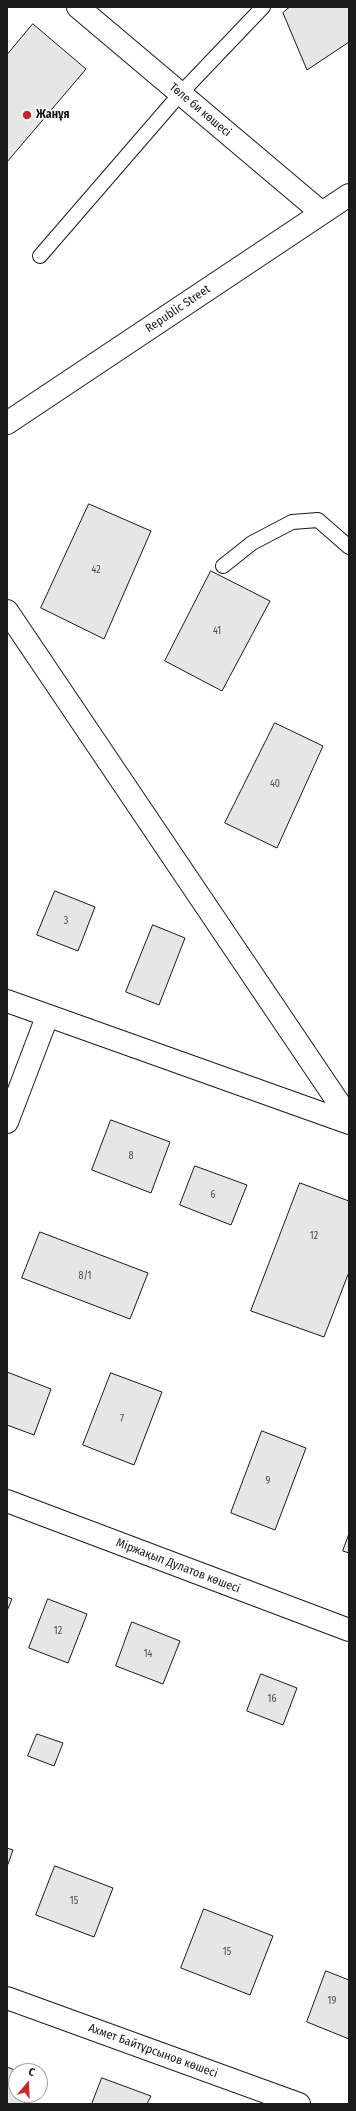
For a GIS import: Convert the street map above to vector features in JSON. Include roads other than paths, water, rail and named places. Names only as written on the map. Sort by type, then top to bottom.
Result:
[{"type":"street","name":"Төле би көшесі","points":[[78,7],[322,213]]},
{"type":"street","name":"Republic Street","points":[[7,423],[349,195]]},
{"type":"street","points":[[7,611],[349,1118]]},
{"type":"street","points":[[7,1001],[47,1017],[349,1123]]},
{"type":"street","points":[[7,1122],[47,1017]]},
{"type":"street","name":"Міржақып Дулатов көшесі","points":[[7,1501],[349,1630]]},
{"type":"street","name":"Ахмет Байтұрсынов көшесі","points":[[7,1998],[299,2104]]},
{"type":"lane","points":[[40,256],[180,94],[263,7]]},
{"type":"lane","points":[[223,566],[252,543],[292,522],[318,520],[349,547]]},
{"type":"place","name":"Жанұя","points":[[27,115]]}]
